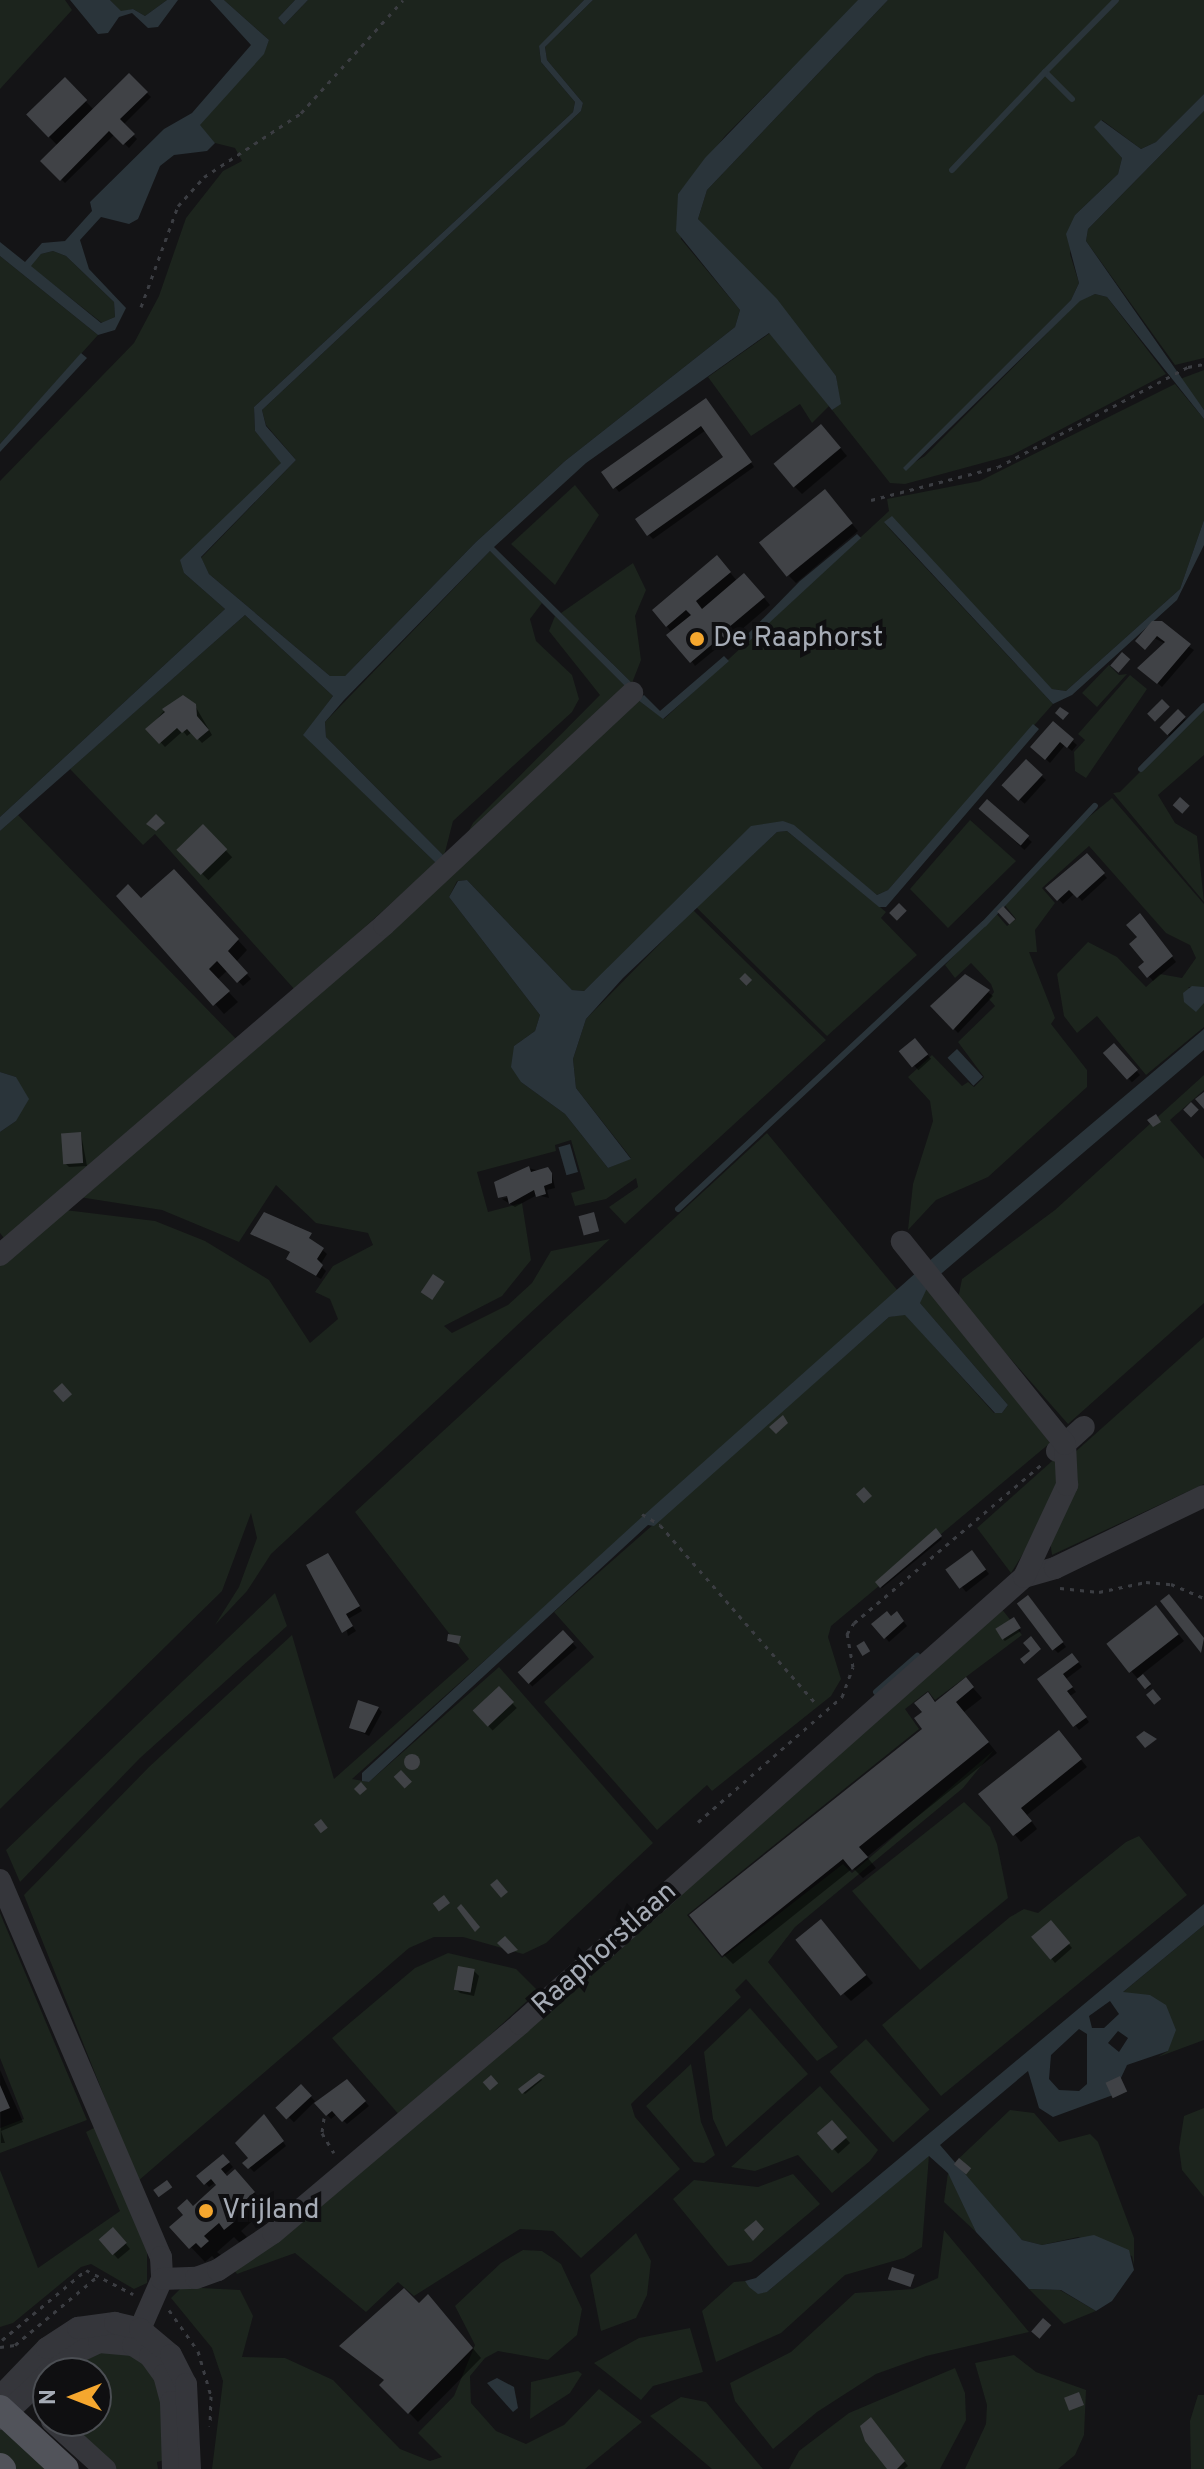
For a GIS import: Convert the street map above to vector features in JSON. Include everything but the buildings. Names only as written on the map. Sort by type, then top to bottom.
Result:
[{"type":"main road","points":[[6,2401],[65,2469]]},
{"type":"street","points":[[0,1255],[384,925],[632,693]]},
{"type":"street","points":[[902,1242],[1061,1448],[1084,1427]]},
{"type":"street","name":"Raaphorstlaan","points":[[162,2279],[196,2278],[218,2270],[273,2233],[520,2024],[1024,1577],[1067,1485],[1061,1448]]},
{"type":"street","name":"Raaphorstlaan","points":[[1024,1577],[1055,1568],[1204,1496]]},
{"type":"street","points":[[0,1880],[161,2257],[162,2279],[136,2337]]},
{"type":"street","points":[[6,2401],[47,2348],[78,2328],[115,2323],[171,2355],[186,2384],[190,2469]]},
{"type":"street","points":[[70,2357],[83,2347],[136,2337]]},
{"type":"street","points":[[136,2337],[164,2375],[171,2402],[173,2469]]},
{"type":"street","points":[[6,2401],[32,2384]]},
{"type":"street","points":[[6,2401],[32,2412]]},
{"type":"street","points":[[70,2437],[105,2469]]},
{"type":"path","points":[[141,307],[178,206],[204,177],[301,113],[403,0]]},
{"type":"path","points":[[871,500],[998,467],[1178,373],[1204,364]]},
{"type":"path","points":[[698,1822],[842,1697],[853,1667],[847,1634],[854,1623],[1061,1448]]},
{"type":"path","points":[[642,1514],[660,1525],[817,1705]]},
{"type":"path","points":[[1056,1588],[1099,1592],[1146,1582],[1171,1584],[1204,1598]]},
{"type":"path","points":[[324,2118],[322,2133],[334,2160]]},
{"type":"path","points":[[2,2337],[86,2270],[122,2291],[168,2308],[191,2334]]},
{"type":"path","points":[[0,2347],[15,2345],[99,2275]]},
{"type":"shaded area","points":[[0,0],[65,0],[72,10],[0,89]]},
{"type":"shaded area","points":[[70,0],[110,0],[121,11],[133,9],[145,16],[167,0],[178,0],[158,27],[148,28],[132,13],[119,17],[108,33],[98,34]]},
{"type":"shaded area","points":[[110,0],[167,0],[145,16],[133,9],[121,12]]},
{"type":"shaded area","points":[[210,0],[224,0],[269,40],[264,54],[200,125],[215,143],[207,151],[174,155],[160,166],[138,219],[129,224],[101,217],[80,240],[89,269],[126,308],[115,330],[98,335],[0,256],[0,242],[25,262],[42,243],[65,241],[92,211],[90,202],[164,129],[192,113],[251,45]],"holes":[[[53,251],[66,256],[114,302],[115,317],[101,323],[31,266],[41,254]]]},
{"type":"shaded area","points":[[224,0],[295,0],[278,18],[284,25],[308,0],[584,0],[539,47],[541,62],[575,102],[573,112],[254,407],[255,431],[282,462],[184,573],[225,609],[0,817],[0,481],[134,343],[159,296],[186,218],[223,171],[242,161],[235,148],[215,143],[199,125],[263,54],[269,40]]},
{"type":"shaded area","points":[[295,0],[308,0],[284,25],[278,18]]},
{"type":"shaded area","points":[[584,0],[593,0],[545,47],[547,60],[583,103],[581,111],[262,410],[266,426],[296,460],[201,557],[209,574],[330,676],[345,676],[476,542],[565,461],[735,327],[740,310],[676,231],[678,194],[705,158],[858,0],[888,0],[707,190],[698,219],[777,299],[836,376],[841,404],[832,410],[769,333],[586,463],[494,547],[632,683],[629,690],[490,551],[344,700],[325,722],[326,737],[444,856],[436,863],[303,735],[333,696],[245,615],[0,831],[0,817],[225,609],[184,573],[180,560],[281,463],[255,431],[254,407],[573,112],[575,102],[541,62],[539,46]]},
{"type":"shaded area","points":[[593,0],[860,0],[725,136],[678,194],[681,239],[740,310],[735,327],[565,461],[476,542],[345,676],[330,676],[209,574],[201,558],[296,460],[266,425],[262,410],[581,111],[583,103],[547,60],[545,47]]},
{"type":"shaded area","points":[[888,0],[1204,0],[1204,94],[1156,142],[1141,149],[1102,120],[1095,127],[1122,158],[1118,174],[1075,215],[1070,254],[1079,283],[1071,300],[903,469],[925,456],[1080,300],[1095,294],[1107,297],[1166,374],[1012,455],[905,484],[890,483],[832,410],[840,404],[836,376],[698,219],[707,190]]},
{"type":"shaded area","points":[[1204,94],[1204,111],[1088,229],[1086,241],[1204,410],[1204,419],[1107,297],[1095,294],[1080,301],[906,471],[903,468],[1071,300],[1079,283],[1066,234],[1075,215],[1118,174],[1122,158],[1094,127],[1101,120],[1141,149],[1156,142]]},
{"type":"shaded area","points":[[1204,111],[1204,358],[1175,365],[1086,241],[1088,229]]},
{"type":"shaded area","points":[[53,251],[66,256],[114,302],[115,317],[102,323],[30,266],[41,254]]},
{"type":"shaded area","points":[[0,256],[98,335],[0,444]]},
{"type":"shaded area","points":[[770,333],[829,406],[812,423],[800,404],[751,436],[708,377]]},
{"type":"shaded area","points":[[81,353],[87,358],[0,452],[0,444]]},
{"type":"shaded area","points":[[1204,370],[1204,410],[1180,379]]},
{"type":"shaded area","points":[[1175,384],[1204,419],[1204,520],[1180,589],[1066,691],[1052,689],[884,523],[1053,704],[888,890],[877,895],[783,821],[661,918],[584,991],[572,990],[467,880],[457,881],[449,897],[540,1015],[535,1031],[514,1046],[521,1082],[565,1114],[608,1168],[631,1158],[576,1088],[573,1059],[586,1019],[693,910],[826,1040],[625,1224],[609,1207],[638,1187],[636,1178],[606,1199],[575,1206],[571,1193],[585,1189],[571,1140],[555,1145],[556,1151],[477,1172],[488,1212],[522,1203],[531,1260],[502,1296],[444,1326],[452,1333],[508,1305],[532,1283],[551,1251],[610,1239],[271,1554],[247,1591],[215,1625],[239,1587],[257,1538],[251,1513],[222,1591],[0,1809],[0,1264],[65,1210],[155,1221],[205,1241],[269,1280],[310,1343],[338,1319],[330,1299],[315,1292],[333,1266],[373,1245],[368,1233],[316,1223],[276,1185],[239,1242],[162,1210],[79,1197],[638,700],[664,719],[889,511],[887,499],[980,481]]},
{"type":"shaded area","points":[[575,485],[599,515],[555,585],[511,544]]},
{"type":"shaded area","points":[[892,516],[1052,689],[1066,691],[1180,589],[1204,520],[1204,545],[1177,600],[1072,695],[1053,704],[884,522]]},
{"type":"shaded area","points":[[857,534],[861,538],[744,646],[740,642],[800,581]]},
{"type":"shaded area","points":[[490,551],[542,603],[530,619],[536,641],[572,675],[579,699],[572,712],[453,821],[444,856],[326,737],[325,722]]},
{"type":"shaded area","points":[[633,563],[646,590],[635,616],[641,660],[632,683],[561,613]]},
{"type":"shaded area","points":[[245,615],[333,696],[304,735],[436,863],[295,990],[155,834],[143,845],[70,769]]},
{"type":"shaded area","points":[[555,616],[629,690],[465,838],[473,823],[600,695],[549,631]]},
{"type":"shaded area","points":[[724,656],[729,661],[663,719],[638,700],[644,695],[660,711]]},
{"type":"shaded area","points":[[1109,665],[1119,675],[1127,674],[1097,707],[1082,693]]},
{"type":"shaded area","points":[[1130,675],[1147,689],[1086,778],[1075,771],[1074,752],[1085,740],[1078,734]]},
{"type":"shaded area","points":[[1204,708],[1204,755],[1158,795],[1175,823],[1197,836],[1204,902],[1113,793],[1120,792]]},
{"type":"shaded area","points":[[1033,724],[1039,729],[886,907],[879,907],[787,831],[777,832],[623,978],[586,1019],[573,1059],[576,1088],[631,1159],[608,1168],[565,1114],[521,1082],[511,1067],[514,1046],[535,1031],[540,1015],[449,897],[458,881],[467,880],[572,990],[584,991],[751,826],[783,821],[794,825],[877,895],[888,890]]},
{"type":"shaded area","points":[[1112,798],[1204,904],[1204,987],[1188,987],[1204,1003],[1204,1027],[1146,1075],[1097,1016],[1077,1033],[1064,1016],[1057,974],[1088,942],[1117,957],[1146,987],[1160,974],[1182,978],[1196,958],[1190,945],[1166,933],[1089,846],[1042,888],[1055,903],[1035,930],[1037,952],[1029,952],[1055,1018],[1051,1024],[1087,1070],[1087,1087],[988,1177],[936,1200],[908,1230],[913,1184],[933,1121],[930,1101],[908,1077],[932,1055],[962,1086],[968,1082],[974,1087],[984,1077],[958,1042],[995,1006],[989,999],[994,992],[991,984],[971,963],[955,978],[945,965],[995,912],[1007,926],[1016,919],[1003,903],[1068,834]]},
{"type":"shaded area","points":[[18,815],[238,1041],[7,1242],[0,1233],[0,1132],[16,1121],[16,1077],[0,1072],[0,831]]},
{"type":"shaded area","points":[[970,820],[1016,861],[948,928],[910,889]]},
{"type":"shaded area","points":[[787,831],[886,912],[881,918],[917,955],[827,1036],[696,907],[777,832]]},
{"type":"shaded area","points":[[1192,986],[1204,987],[1204,1003],[1196,1012],[1184,1002],[1183,993]]},
{"type":"shaded area","points":[[1204,1029],[1204,1050],[929,1284],[920,1303],[1008,1405],[1002,1413],[995,1413],[905,1315],[889,1317],[654,1526],[648,1525],[369,1782],[362,1781],[362,1773],[644,1515],[928,1262]]},
{"type":"shaded area","points":[[957,1049],[983,1077],[973,1086],[947,1058]]},
{"type":"shaded area","points":[[0,1072],[16,1077],[29,1099],[16,1121],[0,1132]]},
{"type":"shaded area","points":[[1204,1075],[1204,1090],[1170,1120],[1204,1159],[1204,1303],[1068,1424],[958,1299],[962,1279],[1055,1210]]},
{"type":"shaded area","points":[[767,1133],[898,1291],[352,1779],[369,1782],[499,1667],[653,1843],[546,1943],[523,1954],[463,1937],[434,1937],[409,1948],[138,2181],[24,1895],[149,1767],[292,1635],[334,1779],[469,1659],[355,1512]]},
{"type":"shaded area","points":[[570,1144],[578,1172],[566,1175],[558,1147]]},
{"type":"shaded area","points":[[929,1284],[1050,1443],[831,1626],[828,1637],[841,1679],[831,1696],[712,1791],[707,1785],[657,1830],[544,1702],[594,1657],[554,1612],[889,1317],[905,1314],[994,1413],[1002,1413],[1008,1405],[919,1302]]},
{"type":"shaded area","points":[[1204,1337],[1204,1484],[1052,1555],[1050,1540],[1074,1453]]},
{"type":"shaded area","points":[[1060,1454],[1064,1461],[1049,1512],[1011,1573],[977,1528]]},
{"type":"shaded area","points":[[275,1593],[287,1626],[140,1758],[20,1882],[6,1850]]},
{"type":"shaded area","points":[[1001,1608],[1022,1635],[935,1700],[928,1691],[905,1709],[919,1729],[687,1915],[722,1958],[843,1864],[852,1873],[994,1750],[963,1788],[795,1927],[768,1962],[838,2047],[817,2061],[746,1979],[735,1990],[741,1997],[631,2104],[635,2117],[680,2169],[581,2258],[553,2231],[520,2229],[414,2296],[398,2282],[366,2312],[295,2253],[237,2274],[231,2266]]},
{"type":"shaded area","points":[[964,1802],[990,1827],[997,1844],[1008,1898],[920,1970],[852,1891]]},
{"type":"shaded area","points":[[1139,1836],[1187,1895],[941,2096],[882,2025],[1010,1917],[1024,1909],[1038,1913],[1126,1842]]},
{"type":"shaded area","points":[[1204,1904],[1204,1925],[1123,1992],[1150,1995],[1166,2005],[1176,2030],[1168,2051],[1127,2065],[1113,2095],[1053,2117],[1039,2108],[1028,2071],[940,2145],[1022,2240],[1042,2245],[1094,2235],[1129,2250],[1134,2270],[1112,2301],[1096,2311],[1061,2290],[1029,2289],[976,2232],[948,2173],[929,2156],[767,2292],[758,2294],[745,2281],[756,2278]],"holes":[[[1110,2001],[1119,2014],[1104,2028],[1092,2028],[1089,2016]],[[1079,2029],[1087,2034],[1087,2084],[1079,2091],[1059,2090],[1049,2079],[1051,2055]],[[1118,2031],[1128,2038],[1119,2052],[1108,2043]]]},
{"type":"shaded area","points":[[0,1913],[87,2120],[0,2153],[0,2128],[24,2119],[0,2058]]},
{"type":"shaded area","points":[[1204,1925],[1204,2040],[1158,2057],[1168,2051],[1122,1993]]},
{"type":"shaded area","points":[[448,1953],[516,1969],[538,1991],[401,2117],[332,2038],[415,1968]]},
{"type":"shaded area","points":[[750,2008],[808,2074],[726,2147],[713,2119],[704,2052]]},
{"type":"shaded area","points":[[866,2039],[930,2110],[893,2142],[830,2072]]},
{"type":"shaded area","points":[[691,2064],[701,2122],[715,2155],[704,2163],[694,2162],[646,2106]]},
{"type":"shaded area","points":[[820,2086],[878,2150],[870,2161],[832,2193],[798,2155],[755,2171],[731,2167]]},
{"type":"shaded area","points":[[1204,2108],[1204,2197],[1182,2170],[1179,2148],[1184,2116]]},
{"type":"shaded area","points":[[1010,2110],[1034,2113],[1059,2142],[1090,2134],[1098,2142],[1134,2238],[1134,2265],[1132,2256],[1078,2237],[1042,2245],[1022,2240],[953,2164]]},
{"type":"shaded area","points":[[96,2127],[147,2248],[147,2283],[134,2289],[91,2264],[81,2267],[13,2323],[0,2327],[0,2170],[38,2268],[120,2211],[86,2132]]},
{"type":"shaded area","points":[[929,2155],[922,2247],[904,2258],[845,2275],[781,2333],[716,2362],[702,2311],[734,2282],[745,2281],[767,2292]]},
{"type":"shaded area","points":[[948,2173],[960,2195],[976,2232],[944,2202]]},
{"type":"shaded area","points":[[793,2174],[820,2204],[751,2262],[728,2266],[673,2199],[694,2180],[758,2187]]},
{"type":"shaded area","points":[[944,2230],[1029,2332],[926,2356],[876,2374],[817,2412],[773,2449],[735,2401],[730,2383],[791,2352],[855,2293],[913,2289],[938,2278]]},
{"type":"shaded area","points":[[636,2233],[651,2261],[647,2295],[636,2318],[601,2331],[590,2275]]},
{"type":"shaded area","points":[[523,2250],[542,2251],[561,2264],[582,2309],[577,2335],[548,2360],[498,2351],[485,2358],[470,2376],[471,2403],[496,2431],[526,2444],[564,2425],[599,2389],[642,2422],[585,2469],[212,2469],[223,2381],[212,2348],[171,2298],[182,2287],[240,2290],[253,2316],[242,2357],[285,2358],[333,2380],[400,2449],[430,2461],[442,2457],[418,2433],[454,2396],[475,2345],[455,2306],[501,2263]]},
{"type":"shaded area","points":[[1029,2289],[1060,2290],[1096,2311],[1064,2324]]},
{"type":"shaded area","points":[[690,2328],[703,2372],[653,2386],[641,2400],[594,2363],[639,2338]]},
{"type":"shaded area","points":[[102,2347],[145,2359],[164,2397],[165,2460],[157,2462],[158,2469],[113,2469],[78,2437],[112,2437],[112,2357],[84,2357]]},
{"type":"shaded area","points":[[1014,2355],[1036,2372],[1086,2390],[1084,2435],[1075,2455],[1058,2469],[965,2469],[986,2424],[987,2405],[975,2363]]},
{"type":"shaded area","points":[[955,2368],[965,2393],[966,2420],[940,2469],[789,2469],[799,2451],[849,2413]]},
{"type":"shaded area","points":[[578,2371],[582,2374],[570,2393],[530,2419],[531,2382]]},
{"type":"shaded area","points":[[497,2378],[514,2387],[518,2408],[513,2412],[487,2383]]},
{"type":"shaded area","points":[[1198,2395],[1204,2395],[1204,2469],[1191,2469],[1190,2421]]},
{"type":"shaded area","points":[[681,2397],[706,2402],[763,2469],[712,2469],[650,2416]]},
{"type":"shaded area","points":[[0,2428],[50,2469],[15,2469],[0,2457]]},
{"type":"waterway","points":[[1072,99],[1045,72],[1116,0]]},
{"type":"waterway","points":[[952,170],[1045,72]]},
{"type":"waterway","points":[[1141,769],[1204,706]]},
{"type":"waterway","points":[[678,1209],[984,924],[1095,806]]},
{"type":"waterway","points":[[876,1692],[917,1656]]},
{"type":"place","name":"De Raaphorst","points":[[697,639]]},
{"type":"place","name":"Vrijland","points":[[206,2211]]}]
